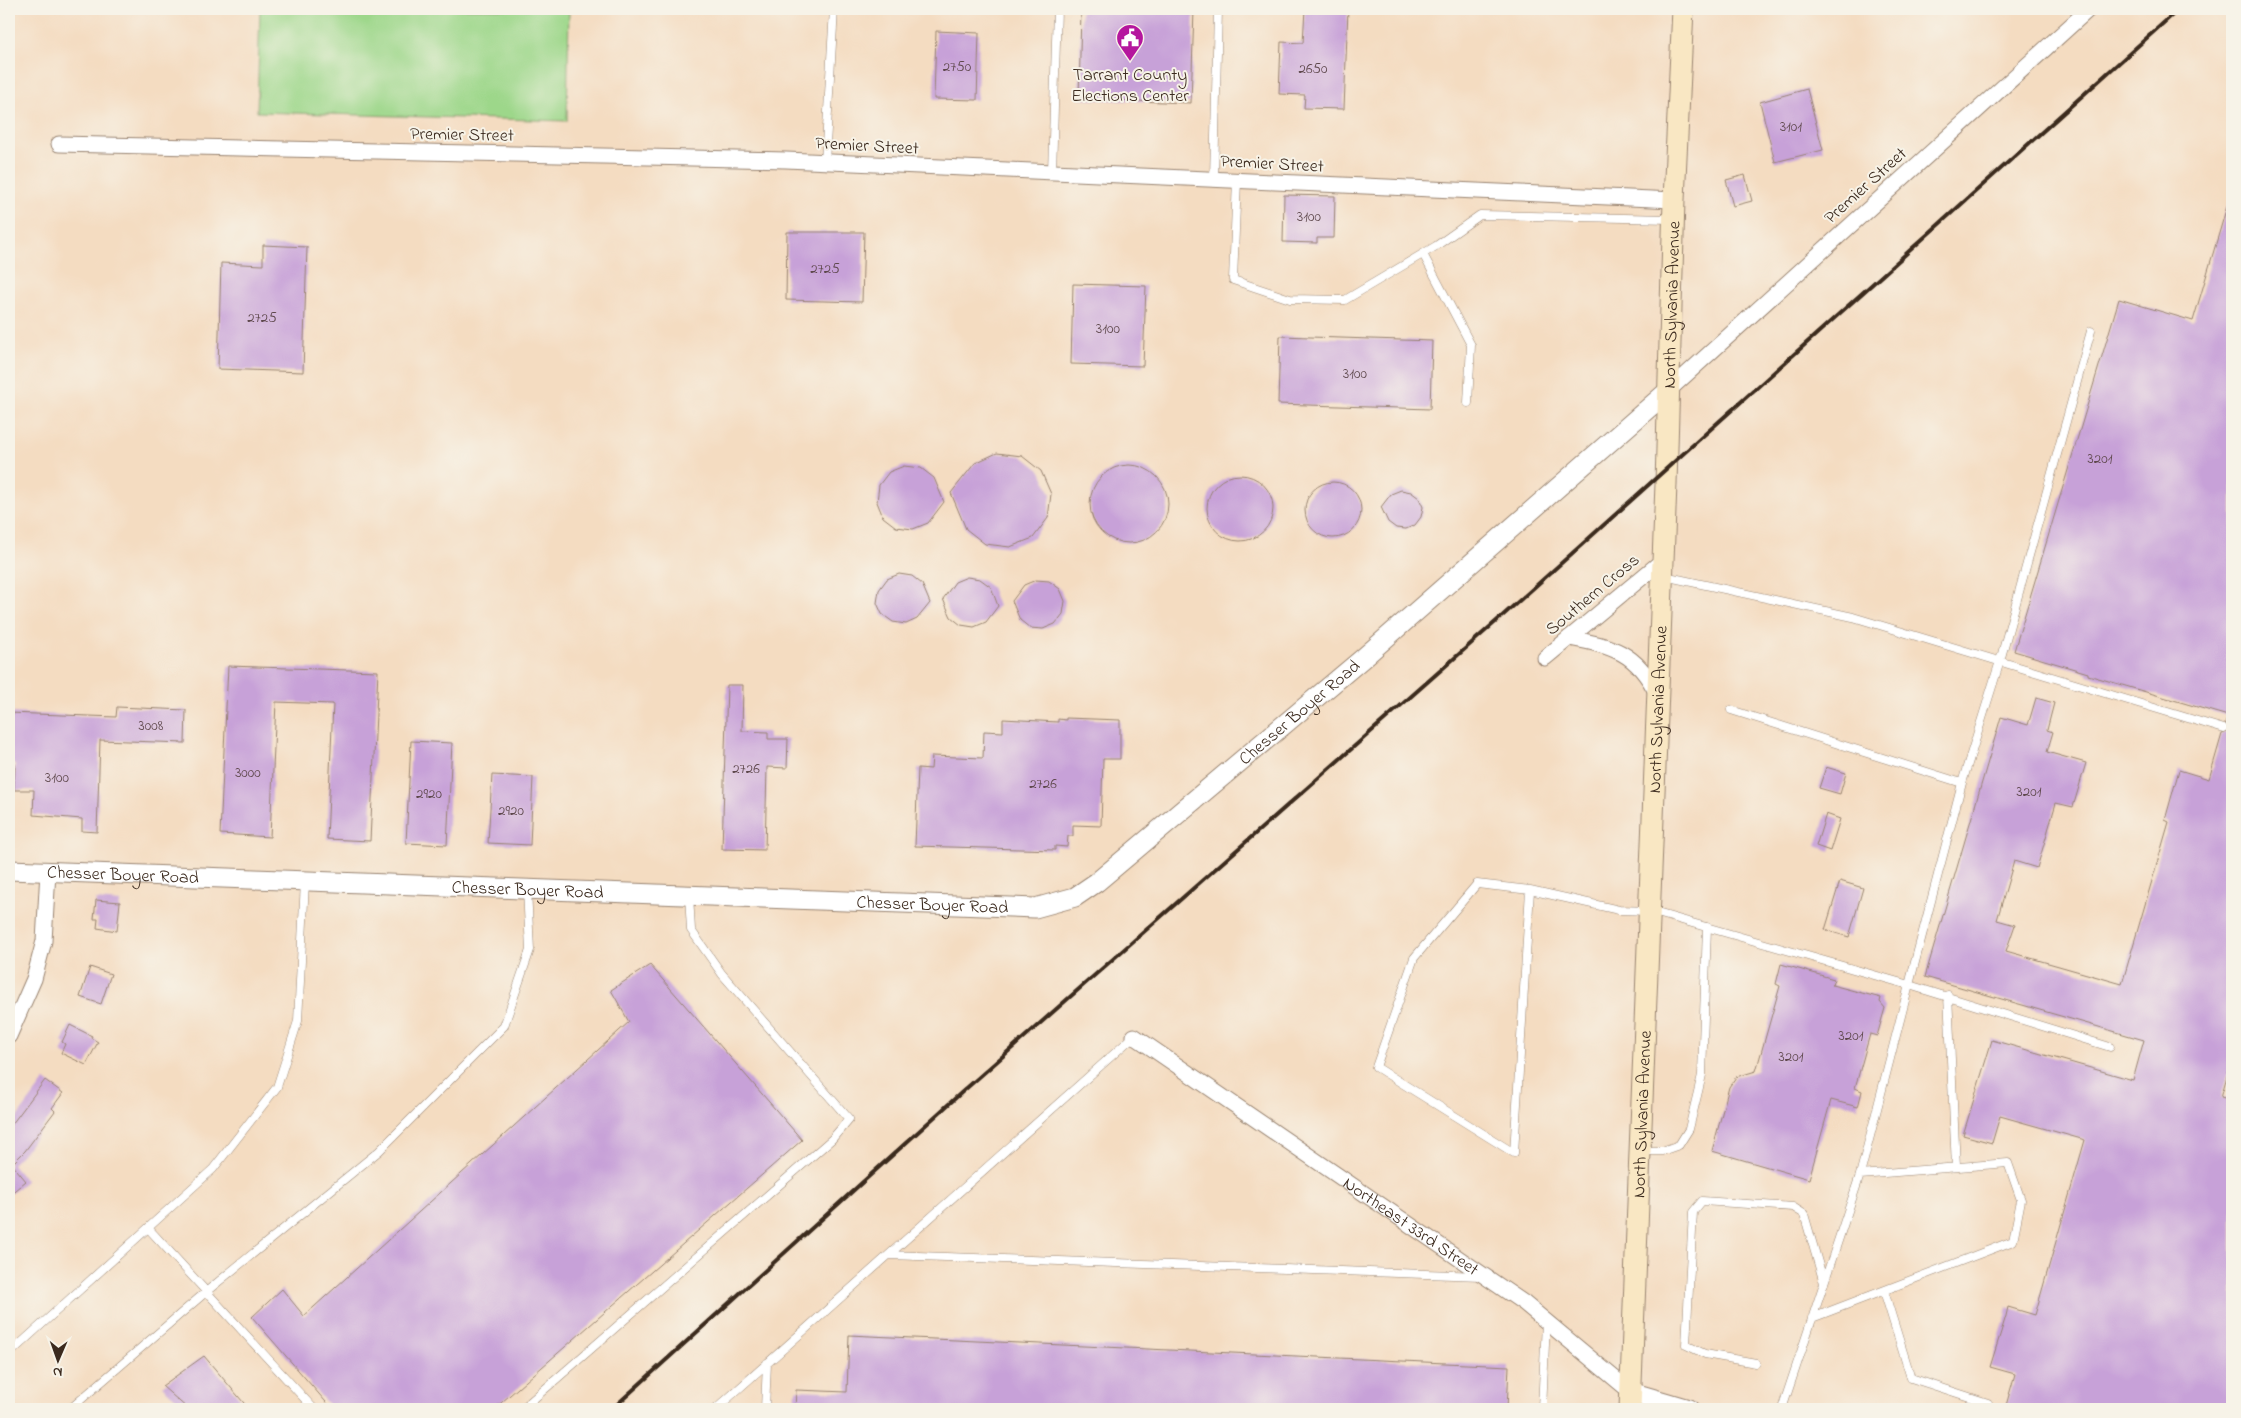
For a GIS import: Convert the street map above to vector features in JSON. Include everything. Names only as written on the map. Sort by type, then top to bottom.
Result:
[{"type":"main road","name":"North Sylvania Avenue","points":[[1631,1401],[1658,696],[1673,210],[1683,9]]},
{"type":"street","name":"Premier Street","points":[[1668,391],[2089,9]]},
{"type":"street","name":"Premier Street","points":[[59,144],[825,162],[1237,180],[1673,210]]},
{"type":"street","name":"Chesser Boyer Road","points":[[9,870],[1036,908],[1075,897],[1097,882],[1362,659],[1668,391]]},
{"type":"street","name":"Southern Cross","points":[[1545,658],[1662,568]]},
{"type":"street","points":[[1570,638],[1606,645],[1631,657],[1649,678],[1658,696]]},
{"type":"street","points":[[9,1036],[34,979],[44,941],[48,872]]},
{"type":"street","name":"Northeast 33rd Street","points":[[1134,1036],[1524,1303],[1631,1401],[1689,1409]]},
{"type":"lane","points":[[825,162],[834,9]]},
{"type":"lane","points":[[1052,172],[1057,9]]},
{"type":"lane","points":[[1214,179],[1218,9]]},
{"type":"lane","points":[[1237,180],[1232,280],[1290,299],[1345,300],[1423,254],[1480,215],[1673,210]]},
{"type":"lane","points":[[1423,254],[1472,344],[1468,403]]},
{"type":"lane","points":[[1782,1409],[1860,1174],[1962,783],[2000,661],[2091,331]]},
{"type":"lane","points":[[1662,568],[1853,616],[2224,730]]},
{"type":"lane","points":[[1731,710],[1962,783]]},
{"type":"lane","points":[[9,1354],[213,1169],[277,1087],[298,1021],[305,881]]},
{"type":"lane","points":[[1530,890],[1514,1153],[1376,1067],[1414,958],[1477,884],[1530,890],[1619,910],[1650,911],[1948,995],[2110,1047]]},
{"type":"lane","points":[[70,1409],[206,1291],[379,1151],[504,1026],[530,950],[527,890]]},
{"type":"lane","points":[[522,1409],[832,1139],[849,1119],[722,974],[691,930],[689,896]]},
{"type":"lane","points":[[1641,1151],[1662,1151],[1679,1145],[1689,1128],[1702,1075],[1706,927]]},
{"type":"lane","points":[[1948,995],[1956,1167]]},
{"type":"lane","points":[[716,1409],[1134,1036]]},
{"type":"lane","points":[[1812,1318],[2013,1241],[2021,1200],[2008,1163],[1860,1174]]},
{"type":"lane","points":[[1756,1363],[1705,1354],[1686,1345],[1693,1212],[1702,1201],[1793,1207],[1804,1214],[1824,1283]]},
{"type":"lane","points":[[148,1228],[314,1409]]},
{"type":"lane","points":[[888,1255],[1486,1276]]},
{"type":"lane","points":[[1884,1291],[1911,1378],[1988,1403]]},
{"type":"lane","points":[[1542,1409],[1546,1322]]},
{"type":"lane","points":[[765,1409],[767,1363]]},
{"type":"green space","points":[[260,9],[569,9],[567,121],[257,112]]},
{"type":"building","name":"Tarrant County Elections Center","points":[[1081,9],[1194,9],[1191,103],[1079,99]]},
{"type":"building","points":[[1305,9],[1348,9],[1344,109],[1304,108],[1305,95],[1279,94],[1281,42],[1303,43]]},
{"type":"building","points":[[936,31],[979,33],[977,100],[934,99]]},
{"type":"building","points":[[1807,89],[1823,150],[1775,162],[1760,102]]},
{"type":"building","points":[[1745,175],[1752,201],[1733,206],[1726,180]]},
{"type":"building","points":[[1284,195],[1335,196],[1334,238],[1317,238],[1317,243],[1283,242]]},
{"type":"building","points":[[2228,203],[2232,204],[2232,1059],[2221,1097],[2232,1100],[2232,1409],[2005,1409],[2015,1374],[1990,1367],[2008,1307],[2035,1315],[2085,1140],[2000,1116],[1992,1143],[1963,1135],[1992,1040],[2133,1080],[2144,1040],[1925,977],[2001,717],[2028,725],[2036,698],[2054,703],[2047,730],[2053,732],[2047,752],[2086,763],[2073,807],[2056,803],[2037,868],[2014,861],[1997,920],[2015,925],[2006,951],[2122,984],[2169,822],[2165,820],[2179,770],[2209,779],[2222,734],[2229,731],[2229,727],[2225,724],[2228,716],[2014,651],[2119,299],[2193,321]]},
{"type":"building","points":[[787,232],[864,232],[862,302],[786,300]]},
{"type":"building","points":[[263,245],[307,247],[303,372],[218,369],[221,263],[263,265]]},
{"type":"building","points":[[1073,284],[1146,286],[1143,366],[1071,364]]},
{"type":"building","points":[[1280,336],[1432,341],[1430,409],[1278,404]]},
{"type":"building","points":[[997,453],[1022,456],[1041,471],[1051,494],[1048,518],[1033,538],[1010,547],[985,544],[966,529],[951,493],[975,463]]},
{"type":"building","points":[[1129,465],[1144,468],[1161,482],[1165,489],[1168,504],[1165,519],[1151,536],[1144,540],[1129,543],[1114,540],[1097,526],[1093,519],[1090,504],[1093,489],[1107,472],[1114,468]]},
{"type":"building","points":[[904,466],[921,468],[934,478],[944,502],[928,523],[913,529],[896,527],[883,517],[877,502],[879,485],[889,472]]},
{"type":"building","points":[[1233,475],[1247,475],[1259,480],[1268,489],[1273,501],[1271,521],[1264,532],[1247,541],[1233,541],[1221,536],[1212,527],[1207,515],[1207,501],[1212,489],[1221,480]]},
{"type":"building","points":[[1327,482],[1339,482],[1349,486],[1357,494],[1361,510],[1357,526],[1349,534],[1339,538],[1327,538],[1317,534],[1309,526],[1305,516],[1305,504],[1309,494],[1317,486]]},
{"type":"building","points":[[1401,490],[1411,492],[1419,498],[1423,507],[1421,517],[1415,525],[1406,529],[1396,528],[1388,522],[1381,507],[1391,494]]},
{"type":"building","points":[[899,574],[912,576],[922,584],[930,603],[917,619],[906,624],[893,622],[882,614],[877,603],[879,590],[887,579]]},
{"type":"building","points":[[967,577],[980,579],[991,587],[998,606],[986,622],[974,627],[961,625],[951,617],[943,599],[955,582]]},
{"type":"building","points":[[1036,580],[1049,581],[1060,589],[1065,601],[1063,614],[1055,624],[1043,629],[1030,628],[1020,620],[1012,601],[1024,585]]},
{"type":"building","points":[[228,666],[378,671],[370,841],[327,839],[333,704],[276,702],[270,837],[220,834]]},
{"type":"building","points":[[727,685],[743,685],[742,731],[768,732],[768,739],[788,739],[787,768],[767,767],[765,850],[722,849]]},
{"type":"building","points":[[117,707],[186,710],[185,743],[100,740],[97,832],[82,831],[82,819],[33,815],[34,790],[14,790],[15,764],[9,763],[9,713],[116,717]]},
{"type":"building","points":[[1066,718],[1120,720],[1120,759],[1103,759],[1101,826],[1073,825],[1073,836],[1068,836],[1067,847],[1055,846],[1055,850],[915,846],[918,768],[931,769],[932,756],[983,758],[984,731],[1003,732],[1003,719],[1058,722],[1058,719],[1066,720]]},
{"type":"building","points":[[411,741],[452,743],[447,845],[406,843]]},
{"type":"building","points":[[1826,767],[1846,773],[1840,794],[1819,788]]},
{"type":"building","points":[[492,775],[533,777],[530,845],[488,843]]},
{"type":"building","points":[[1826,814],[1840,819],[1830,851],[1816,846]]},
{"type":"building","points":[[1840,881],[1863,888],[1849,937],[1825,930]]},
{"type":"building","points":[[96,900],[120,902],[117,931],[97,928],[98,919],[94,919]]},
{"type":"building","points":[[1781,964],[1834,979],[1832,985],[1881,998],[1880,1002],[1885,1008],[1877,1036],[1870,1034],[1855,1088],[1862,1091],[1858,1107],[1831,1100],[1809,1179],[1712,1151],[1729,1087],[1736,1077],[1756,1071],[1780,986],[1776,984]]},
{"type":"building","points":[[650,965],[802,1140],[494,1409],[332,1409],[252,1317],[282,1289],[304,1316],[629,1022],[611,990]]},
{"type":"building","points":[[90,967],[111,974],[101,1004],[80,997]]},
{"type":"building","points":[[70,1025],[92,1036],[91,1038],[98,1042],[86,1065],[61,1053],[65,1044],[62,1042]]},
{"type":"building","points":[[45,1080],[63,1093],[52,1108],[55,1111],[25,1151],[12,1164],[26,1181],[9,1195],[9,1128]]},
{"type":"building","points":[[849,1335],[1509,1366],[1507,1409],[795,1409],[796,1390],[847,1392]]},
{"type":"building","points":[[204,1356],[249,1409],[188,1409],[162,1386]]},
{"type":"railway","points":[[612,1409],[961,1093],[1500,618],[2179,9]]},
{"type":"place","name":"Tarrant County Elections Center","points":[[1130,62]]}]
